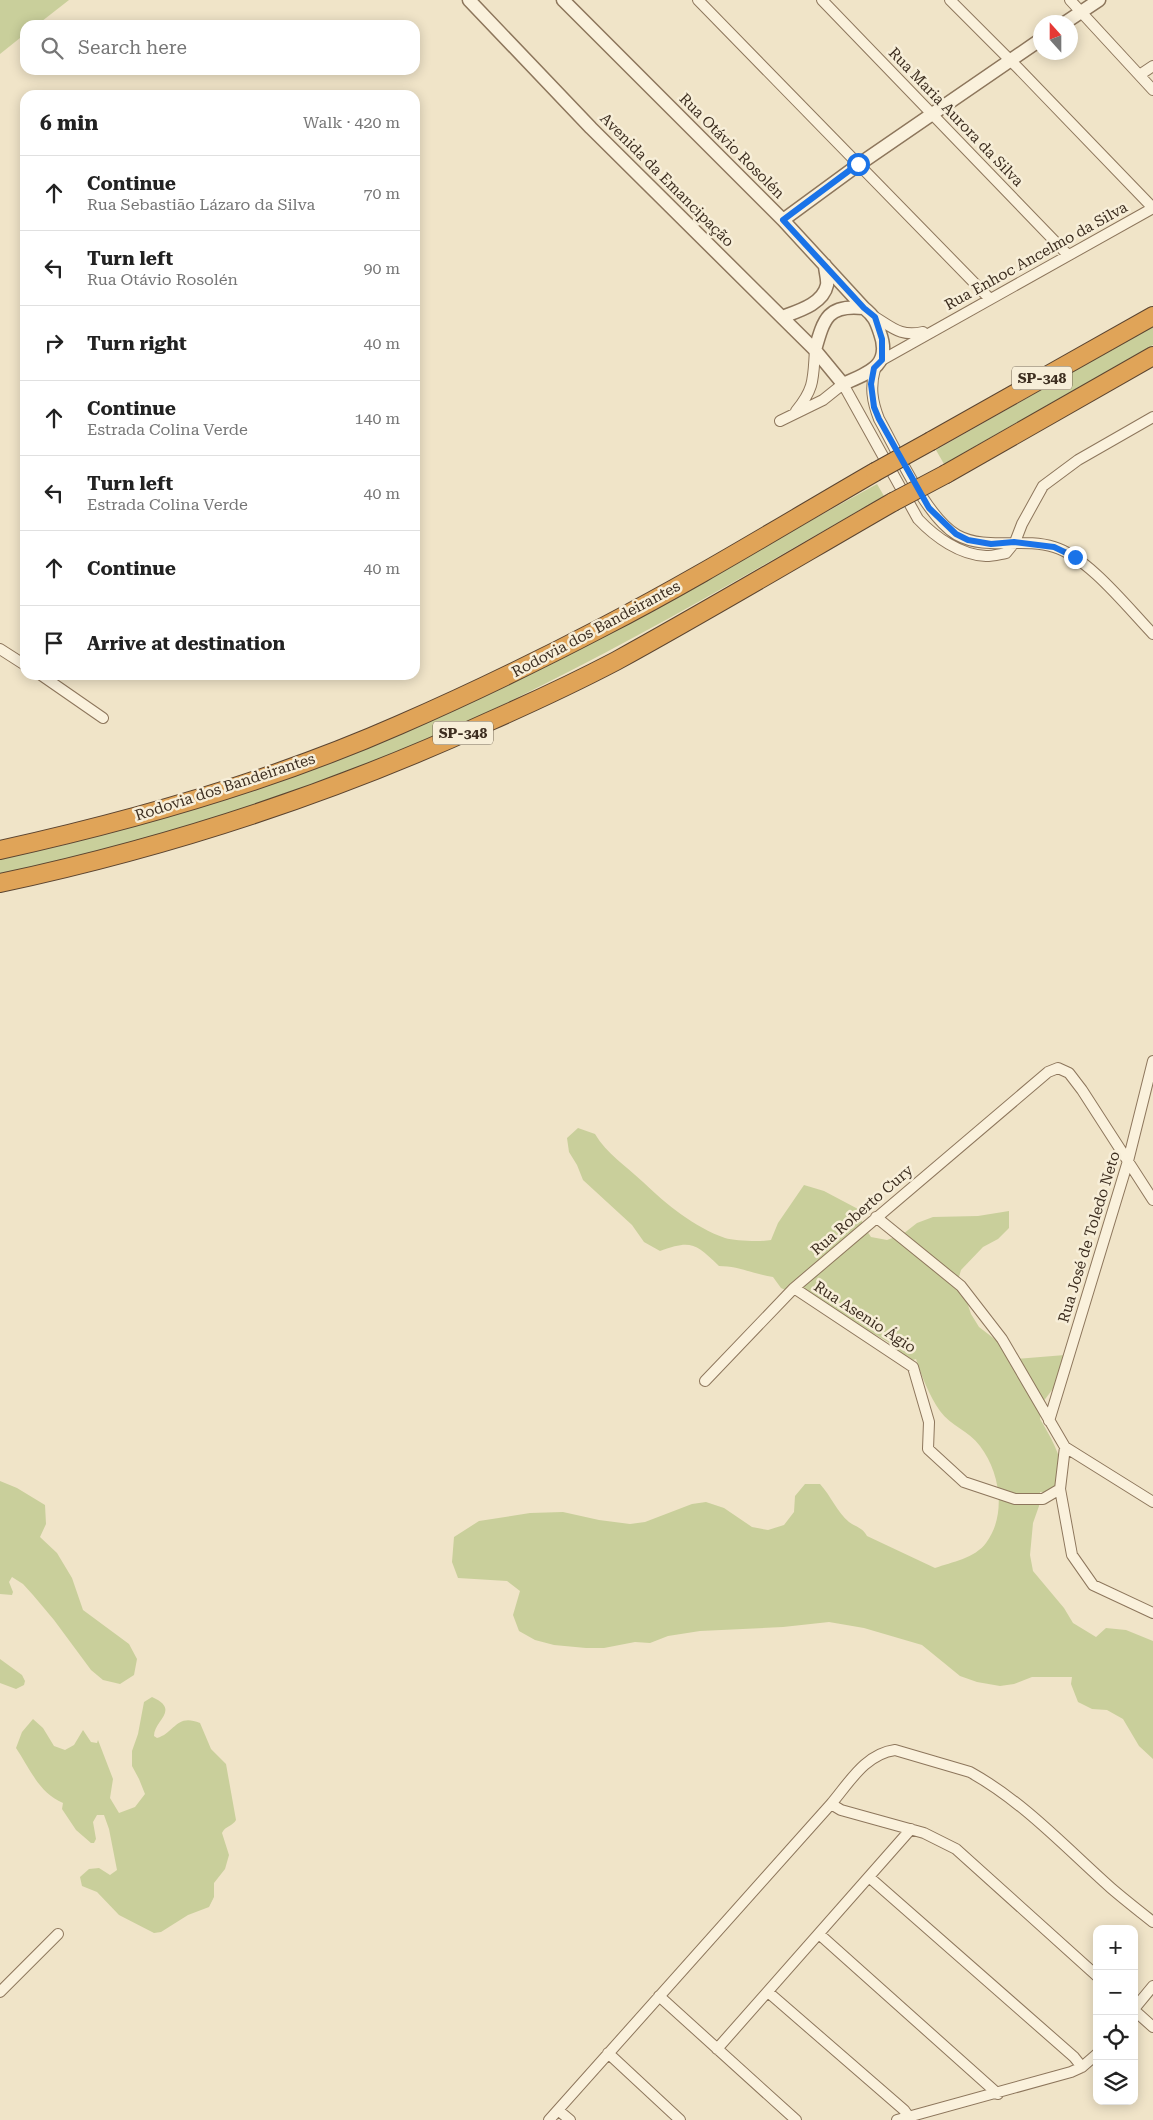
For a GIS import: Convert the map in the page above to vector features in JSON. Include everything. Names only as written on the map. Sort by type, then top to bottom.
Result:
[{"type":"highway","name":"Rodovia dos Bandeirantes","points":[[0,850],[98,827],[236,786],[334,752],[397,726],[513,673],[605,626],[1153,316]]},
{"type":"highway","name":"SP-348","points":[[0,883],[81,866],[204,832],[266,812],[402,760],[519,708],[615,662],[893,502],[946,474],[1153,356]]},
{"type":"street","name":"Avenida da Emancipação","points":[[469,0],[591,128],[815,350],[843,384]]},
{"type":"street","name":"Rua Otávio Rosolén","points":[[563,0],[783,220],[864,308],[875,317]]},
{"type":"street","points":[[698,0],[990,299]]},
{"type":"street","name":"Rua Maria Aurora da Silva","points":[[822,0],[1068,255]]},
{"type":"street","points":[[950,0],[1153,208]]},
{"type":"street","points":[[1070,0],[1141,74],[1153,90]]},
{"type":"street","points":[[1077,15],[1099,0]]},
{"type":"street","points":[[783,220],[858,164],[1033,45]]},
{"type":"street","points":[[1141,74],[1153,66]]},
{"type":"street","name":"Rua Enhoc Ancelmo da Silva","points":[[878,364],[934,330],[1153,208]]},
{"type":"street","points":[[782,317],[804,309],[821,297],[827,284],[825,265]]},
{"type":"street","points":[[795,413],[808,396],[813,382],[815,350],[820,333],[830,314],[847,306],[864,308]]},
{"type":"street","points":[[875,317],[882,339],[878,364],[871,384],[871,393],[879,419],[929,508],[946,527],[968,540],[991,544],[1014,542],[1054,547],[1075,557],[1088,567],[1153,634]]},
{"type":"street","name":"Rua Enhoc Ancelmo da Silva","points":[[875,317],[899,332],[910,335],[934,330]]},
{"type":"street","points":[[780,421],[823,400],[843,384],[878,364]]},
{"type":"street","points":[[843,384],[924,526],[947,543],[987,556],[1006,553],[1014,542],[1043,486],[1078,460],[1153,417]]},
{"type":"street","points":[[0,649],[20,662]]},
{"type":"street","points":[[48,680],[103,718]]},
{"type":"street","name":"Rua José de Toledo Neto","points":[[1049,1421],[1128,1161],[1153,1061]]},
{"type":"street","name":"Rua Roberto Cury","points":[[706,1381],[794,1288],[1048,1072],[1058,1068],[1069,1073],[1128,1161]]},
{"type":"street","points":[[1128,1161],[1153,1200]]},
{"type":"street","points":[[876,1217],[961,1286],[1002,1340],[1064,1447],[1153,1502]]},
{"type":"street","name":"Rua Asenio Ágio","points":[[794,1288],[913,1367],[929,1422],[928,1449],[964,1482],[1015,1499],[1043,1499],[1060,1489]]},
{"type":"street","points":[[1064,1447],[1060,1489],[1072,1555],[1094,1585],[1153,1613]]},
{"type":"street","points":[[549,2120],[868,1760],[884,1752],[895,1750],[970,1772],[1043,1825],[1112,1889],[1153,1922]]},
{"type":"street","points":[[831,1804],[841,1810],[911,1829],[936,1838],[965,1856],[1093,1972]]},
{"type":"street","points":[[718,2050],[911,1829]]},
{"type":"street","points":[[869,1877],[1074,2057],[1082,2067]]},
{"type":"street","points":[[0,1992],[58,1934]]},
{"type":"street","points":[[819,1934],[998,2094]]},
{"type":"street","points":[[1138,2005],[1153,1986]]},
{"type":"street","points":[[768,1992],[904,2110],[908,2117]]},
{"type":"street","points":[[659,1996],[796,2120]]},
{"type":"street","points":[[1138,2014],[1153,2027]]},
{"type":"street","points":[[608,2053],[680,2120]]},
{"type":"street","points":[[897,2120],[998,2094],[1071,2072],[1082,2067],[1093,2057]]},
{"type":"street","points":[[558,2110],[570,2120]]},
{"type":"green space","points":[[0,0],[69,0],[43,20],[20,20],[20,38],[0,54]]},
{"type":"green space","points":[[1153,326],[1153,345],[944,464],[936,450]]},
{"type":"green space","points":[[877,484],[884,496],[760,567],[571,671],[442,733],[350,772],[242,811],[121,847],[0,876],[0,859],[64,845],[206,805],[421,725],[570,654]]},
{"type":"green space","points":[[578,1128],[595,1134],[617,1160],[681,1214],[702,1228],[729,1239],[771,1240],[778,1223],[804,1185],[824,1191],[858,1209],[863,1225],[871,1237],[887,1240],[903,1234],[917,1223],[933,1217],[978,1216],[1009,1211],[1009,1228],[998,1239],[983,1247],[961,1270],[956,1287],[966,1299],[971,1314],[979,1327],[1005,1347],[1015,1359],[1065,1355],[1055,1386],[1043,1402],[1040,1419],[1053,1442],[1062,1466],[1064,1485],[1052,1492],[1040,1492],[1039,1506],[1033,1523],[1030,1555],[1033,1571],[1064,1608],[1073,1623],[1096,1637],[1106,1628],[1126,1630],[1153,1641],[1153,1759],[1139,1746],[1123,1719],[1107,1710],[1092,1709],[1078,1702],[1071,1684],[1072,1677],[1032,1677],[1014,1684],[1000,1686],[977,1682],[960,1676],[922,1645],[864,1628],[829,1622],[783,1627],[700,1631],[668,1636],[650,1643],[635,1642],[604,1648],[554,1645],[535,1640],[519,1631],[513,1615],[520,1591],[507,1581],[458,1578],[452,1562],[454,1537],[479,1521],[530,1513],[563,1512],[599,1520],[630,1524],[645,1522],[692,1504],[706,1502],[724,1508],[752,1527],[768,1530],[784,1525],[794,1512],[795,1496],[805,1484],[820,1484],[845,1518],[861,1529],[867,1536],[935,1568],[963,1559],[976,1552],[986,1543],[993,1532],[997,1520],[999,1507],[996,1481],[987,1456],[971,1436],[949,1421],[940,1411],[926,1386],[916,1359],[913,1360],[899,1353],[888,1342],[843,1316],[781,1288],[773,1277],[733,1267],[719,1266],[704,1252],[692,1246],[679,1245],[660,1251],[644,1242],[632,1225],[583,1180],[569,1152],[567,1138]]},
{"type":"green space","points":[[0,1481],[17,1488],[45,1505],[46,1524],[40,1537],[57,1553],[72,1578],[83,1610],[129,1644],[137,1659],[134,1675],[120,1684],[103,1680],[91,1670],[54,1620],[23,1584],[12,1577],[9,1582],[13,1592],[12,1595],[0,1594]]},
{"type":"green space","points":[[0,1659],[22,1675],[25,1681],[24,1685],[16,1689],[0,1683]]},
{"type":"green space","points":[[152,1697],[165,1706],[164,1715],[155,1730],[154,1736],[157,1738],[186,1720],[200,1723],[211,1749],[226,1764],[236,1820],[222,1833],[229,1855],[225,1869],[214,1883],[214,1897],[209,1907],[188,1915],[161,1932],[154,1933],[119,1915],[97,1892],[82,1886],[80,1877],[89,1869],[99,1868],[110,1875],[117,1870],[109,1829],[104,1815],[97,1815],[93,1822],[96,1839],[94,1843],[91,1843],[76,1830],[62,1809],[63,1803],[41,1787],[16,1748],[22,1732],[33,1719],[43,1728],[54,1746],[65,1750],[74,1745],[83,1730],[91,1742],[97,1743],[98,1740],[113,1779],[110,1798],[119,1813],[135,1807],[145,1794],[132,1766],[132,1751],[138,1734],[144,1702]]},
{"type":"route","points":[[858,164],[783,220],[864,308],[875,317],[883,348],[882,360],[874,368],[871,393],[879,419],[929,508],[946,527],[968,540],[991,544],[1014,542],[1054,547],[1075,557]]}]
